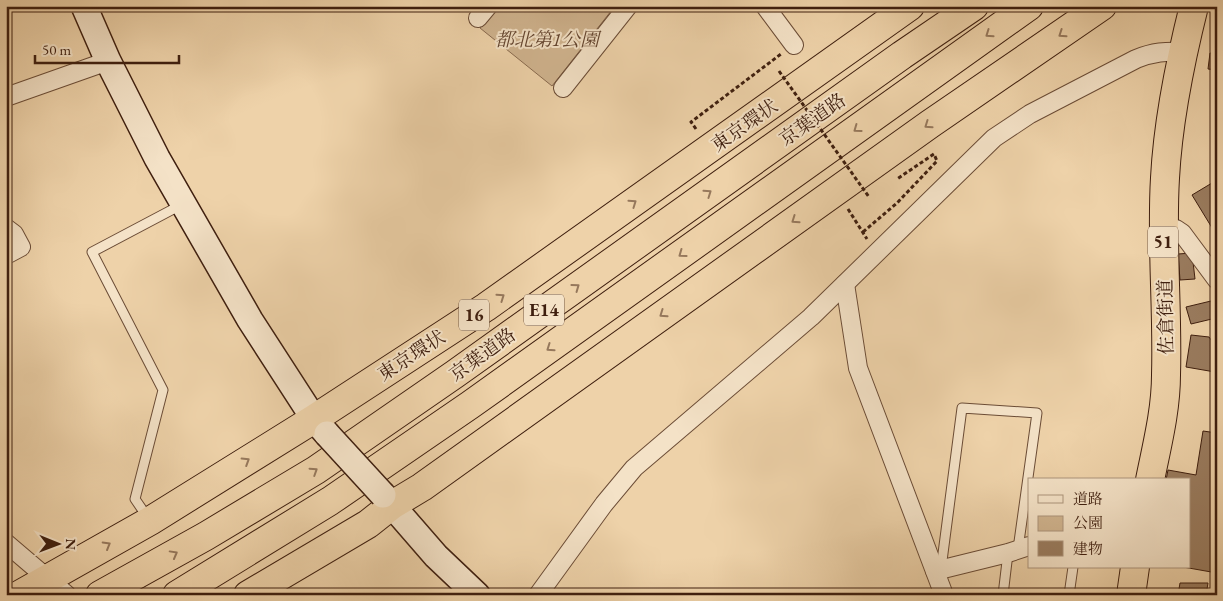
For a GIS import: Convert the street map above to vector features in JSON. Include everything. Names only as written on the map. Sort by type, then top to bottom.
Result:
[{"type":"highway","name":"東京環状","points":[[19,595],[59,588],[150,520],[321,426],[910,6]]},
{"type":"highway","name":"京葉道路","points":[[100,595],[206,536],[316,470],[455,374],[772,147],[974,6]]},
{"type":"highway","name":"京葉道路","points":[[177,595],[323,506],[453,417],[1029,6]]},
{"type":"highway","points":[[248,595],[368,524],[388,500],[422,487],[930,124],[1102,6]]},
{"type":"highway","name":"佐倉街道","points":[[1150,478],[1162,418],[1166,377],[1163,225],[1168,139],[1186,23]]},
{"type":"highway","points":[[1131,595],[1135,568]]},
{"type":"street","points":[[84,6],[108,61],[157,158],[250,320],[321,426],[436,556],[477,595]]},
{"type":"street","points":[[563,88],[628,6]]},
{"type":"street","points":[[765,6],[790,48]]},
{"type":"street","points":[[538,595],[604,504],[634,468],[811,317],[994,138],[1030,114],[1136,59],[1153,52],[1167,50],[1186,23]]},
{"type":"street","points":[[6,97],[108,61]]},
{"type":"street","points":[[1163,225],[1182,233],[1217,280]]},
{"type":"street","points":[[6,228],[14,234],[21,248],[6,255]]},
{"type":"street","points":[[845,284],[858,368],[944,595]]},
{"type":"street","points":[[6,543],[59,588]]},
{"type":"street","points":[[935,572],[1018,549]]},
{"type":"lane","points":[[150,520],[135,499],[163,390],[92,252],[183,203]]},
{"type":"lane","points":[[935,572],[942,561],[962,408],[1037,413],[1018,549],[1003,595]]},
{"type":"lane","points":[[1069,595],[1073,568]]},
{"type":"path","points":[[691,122],[790,48]]},
{"type":"path","points":[[778,71],[869,197],[877,192]]},
{"type":"path","points":[[863,232],[897,203],[937,161],[934,154],[893,181]]},
{"type":"path","points":[[844,204],[869,242]]},
{"type":"green space","name":"都北第1公園","points":[[497,6],[615,6],[552,86],[480,28]]},
{"type":"building","points":[[1210,53],[1217,54],[1217,70],[1208,69]]},
{"type":"building","points":[[1217,180],[1217,236],[1192,195]]},
{"type":"building","points":[[1192,253],[1195,279],[1180,280],[1178,254]]},
{"type":"building","points":[[1211,301],[1216,318],[1191,324],[1186,307]]},
{"type":"building","points":[[1191,335],[1209,337],[1217,348],[1215,372],[1186,367]]},
{"type":"building","points":[[1203,431],[1217,433],[1217,573],[1189,568],[1190,478],[1166,478],[1168,470],[1196,475]]},
{"type":"building","points":[[1180,583],[1208,583],[1206,595],[1178,595]]}]
